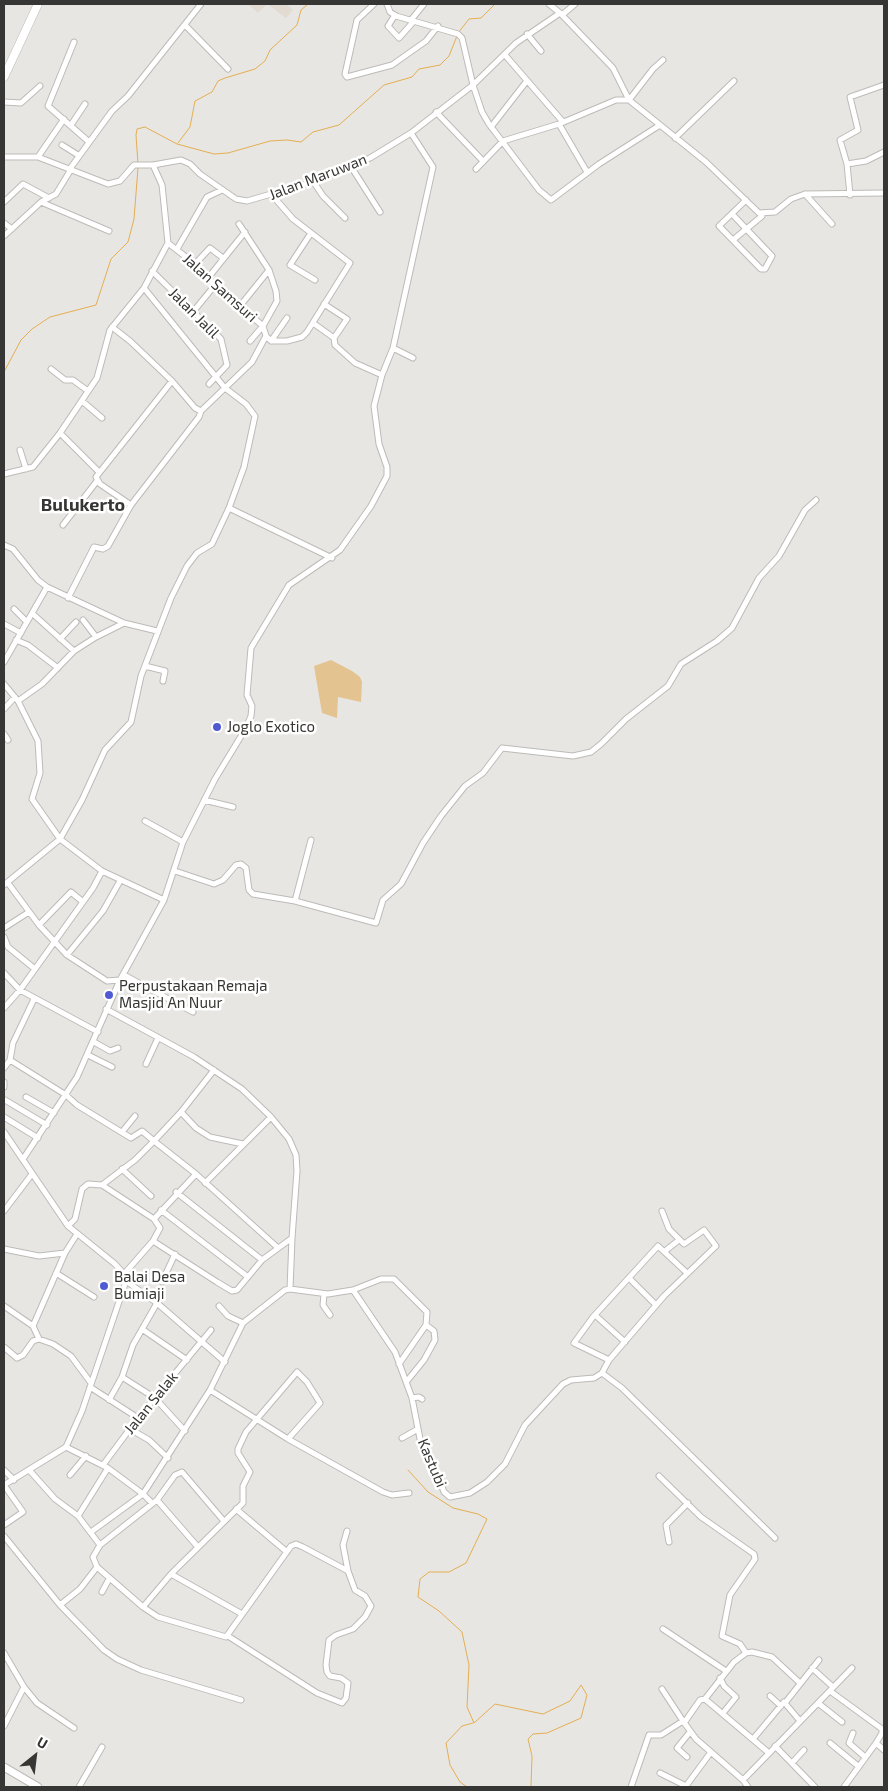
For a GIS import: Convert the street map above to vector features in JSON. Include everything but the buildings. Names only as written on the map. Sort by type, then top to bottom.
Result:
[{"type":"main road","points":[[4,77],[38,4]]},
{"type":"main road","points":[[4,1768],[28,1785],[38,1787]]},
{"type":"street","points":[[4,236],[41,202],[56,194],[88,141],[201,4]]},
{"type":"street","points":[[374,4],[357,20],[345,74],[347,77],[392,65],[426,41],[438,26]]},
{"type":"street","points":[[386,4],[395,16],[438,26],[453,31],[462,38],[473,85],[482,112],[491,127],[549,199],[553,199],[587,172],[660,125]]},
{"type":"street","points":[[395,16],[388,26],[398,38],[424,4]]},
{"type":"street","points":[[548,4],[561,14],[613,68],[629,100],[706,162],[759,213],[768,214],[796,196],[805,194],[884,193]]},
{"type":"street","name":"Jalan Maruwan","points":[[69,170],[108,184],[120,181],[134,165],[153,166],[178,160],[186,162],[222,190],[242,201],[272,195],[370,158],[411,133],[473,85],[527,34],[575,4]]},
{"type":"street","points":[[185,25],[228,69]]},
{"type":"street","points":[[527,34],[541,51]]},
{"type":"street","points":[[74,42],[48,106],[72,125],[88,141]]},
{"type":"street","points":[[505,55],[561,123],[587,172]]},
{"type":"street","points":[[629,100],[652,69],[663,60]]},
{"type":"street","points":[[675,138],[734,81]]},
{"type":"street","points":[[491,127],[526,82]]},
{"type":"street","points":[[850,194],[847,164],[840,139],[858,130],[850,97],[884,85]]},
{"type":"street","points":[[4,102],[21,103],[40,86]]},
{"type":"street","points":[[476,170],[503,140],[561,123],[616,100],[629,100]]},
{"type":"street","points":[[72,125],[85,104]]},
{"type":"street","points":[[436,112],[483,160]]},
{"type":"street","points":[[38,157],[64,119]]},
{"type":"street","points":[[23,1159],[47,1125],[88,1055],[120,980],[164,900],[183,842],[204,800],[246,728],[251,716],[252,706],[247,695],[251,648],[289,585],[304,573],[332,558],[340,550],[362,520],[387,476],[387,467],[379,444],[374,406],[382,374],[392,348],[433,168],[411,133]]},
{"type":"street","points":[[62,145],[78,155]]},
{"type":"street","points":[[847,164],[866,160],[884,152]]},
{"type":"street","points":[[4,157],[38,157],[69,170]]},
{"type":"street","points":[[350,165],[380,212]]},
{"type":"street","points":[[4,474],[36,465],[60,434],[97,378],[112,327],[144,288],[168,243],[162,185],[153,166]]},
{"type":"street","points":[[313,181],[323,196],[345,218]]},
{"type":"street","points":[[4,202],[23,184],[49,198]]},
{"type":"street","points":[[177,248],[207,197],[222,190]]},
{"type":"street","points":[[805,194],[832,224]]},
{"type":"street","points":[[271,341],[287,341],[302,337],[313,323],[350,263],[287,214],[272,195]]},
{"type":"street","points":[[734,216],[772,256],[765,269],[761,269],[719,227],[746,200]]},
{"type":"street","points":[[41,202],[109,232]]},
{"type":"street","points":[[733,240],[762,216]]},
{"type":"street","points":[[4,223],[12,229]]},
{"type":"street","points":[[240,224],[269,270],[276,291],[276,301],[263,326],[250,341]]},
{"type":"street","points":[[208,278],[245,232]]},
{"type":"street","points":[[311,233],[290,265],[315,280]]},
{"type":"street","name":"Jalan Samsuri","points":[[168,243],[177,248],[215,285],[263,326],[266,336],[271,341]]},
{"type":"street","points":[[195,264],[210,248],[223,258]]},
{"type":"street","points":[[240,306],[269,270]]},
{"type":"street","name":"Jalan Jalil","points":[[152,272],[222,342],[227,364],[209,384]]},
{"type":"street","points":[[193,312],[215,285]]},
{"type":"street","points":[[120,980],[107,981],[67,955],[39,925],[6,884],[60,839],[82,800],[105,750],[131,722],[137,690],[157,631],[187,566],[197,553],[212,544],[229,508],[244,467],[255,416],[250,408],[225,388],[144,288]]},
{"type":"street","points":[[324,304],[347,319],[334,338],[333,344],[355,363],[382,374]]},
{"type":"street","points":[[271,341],[287,318]]},
{"type":"street","points":[[313,323],[334,338]]},
{"type":"street","points":[[112,327],[172,381],[195,408],[201,411]]},
{"type":"street","points":[[68,598],[94,547],[103,549],[108,546],[131,505],[199,417],[201,411],[252,362],[266,336]]},
{"type":"street","points":[[392,348],[413,358]]},
{"type":"street","points":[[51,369],[65,380],[73,380],[88,391]]},
{"type":"street","points":[[63,525],[97,481],[99,472],[172,381]]},
{"type":"street","points":[[82,401],[102,418]]},
{"type":"street","points":[[60,434],[99,472]]},
{"type":"street","points":[[20,450],[26,469]]},
{"type":"street","points":[[97,481],[131,505]]},
{"type":"street","points":[[175,870],[214,884],[223,880],[236,865],[241,864],[247,872],[247,886],[253,894],[295,902],[376,923],[383,900],[401,884],[423,843],[441,816],[465,786],[484,773],[502,748],[574,756],[591,752],[626,719],[668,686],[681,664],[717,641],[732,628],[759,578],[779,556],[805,510],[816,500]]},
{"type":"street","points":[[229,508],[332,558]]},
{"type":"street","points":[[4,545],[12,549],[38,580],[47,587],[124,623],[157,631]]},
{"type":"street","points":[[4,662],[47,587]]},
{"type":"street","points":[[14,610],[28,622]]},
{"type":"street","points":[[33,614],[74,651]]},
{"type":"street","points":[[84,620],[96,637]]},
{"type":"street","points":[[60,639],[76,622]]},
{"type":"street","points":[[4,709],[16,699],[42,684],[74,651],[124,623]]},
{"type":"street","points":[[4,624],[22,633]]},
{"type":"street","points":[[16,640],[28,645],[58,668]]},
{"type":"street","points":[[145,666],[165,671],[163,681]]},
{"type":"street","points":[[4,684],[16,699],[35,734],[39,747],[40,774],[33,797],[34,804],[60,839],[102,871],[120,882],[164,900]]},
{"type":"street","points":[[4,734],[8,740]]},
{"type":"street","points":[[204,800],[233,807]]},
{"type":"street","points":[[145,821],[183,842]]},
{"type":"street","points":[[295,902],[311,840]]},
{"type":"street","points":[[4,1008],[20,990],[83,902],[102,871]]},
{"type":"street","points":[[67,955],[103,911],[120,882]]},
{"type":"street","points":[[39,925],[71,892],[83,902]]},
{"type":"street","points":[[4,928],[29,912]]},
{"type":"street","points":[[4,937],[8,947],[35,968]]},
{"type":"street","points":[[4,973],[20,990],[34,999],[98,1032]]},
{"type":"street","points":[[124,975],[193,1012]]},
{"type":"street","points":[[4,1068],[10,1060],[13,1043],[34,999]]},
{"type":"street","points":[[106,1009],[214,1070],[242,1090],[271,1117],[289,1139],[296,1156],[290,1289]]},
{"type":"street","points":[[146,1064],[158,1038]]},
{"type":"street","points":[[94,1042],[110,1051],[118,1048]]},
{"type":"street","points":[[88,1055],[112,1067]]},
{"type":"street","points":[[10,1060],[66,1094],[77,1105],[132,1138],[142,1131],[196,1174],[277,1247]]},
{"type":"street","points":[[102,1185],[154,1141],[181,1112],[214,1070]]},
{"type":"street","points":[[4,1082],[4,1087]]},
{"type":"street","points":[[26,1096],[54,1113]]},
{"type":"street","points":[[4,1100],[47,1125]]},
{"type":"street","points":[[181,1112],[196,1128],[210,1137],[243,1144]]},
{"type":"street","points":[[122,1132],[135,1116]]},
{"type":"street","points":[[4,1117],[38,1138]]},
{"type":"street","points":[[205,1183],[271,1117]]},
{"type":"street","points":[[4,1525],[23,1512],[4,1485],[30,1471],[66,1447],[126,1281],[124,1274],[115,1264],[68,1226],[5,1135]]},
{"type":"street","points":[[122,1169],[151,1196]]},
{"type":"street","points":[[4,1211],[32,1174]]},
{"type":"street","points":[[154,1219],[176,1192],[196,1174]]},
{"type":"street","points":[[68,1226],[75,1219],[82,1189],[88,1184],[102,1185],[154,1219],[160,1228],[153,1241],[124,1274]]},
{"type":"street","points":[[176,1192],[262,1260]]},
{"type":"street","points":[[162,1210],[248,1277]]},
{"type":"street","points":[[662,1210],[669,1229],[679,1240],[686,1244],[704,1230],[716,1246],[686,1273],[656,1305],[609,1360],[602,1373],[622,1388],[776,1538]]},
{"type":"street","points":[[33,1326],[65,1253],[77,1234]]},
{"type":"street","points":[[153,1241],[232,1291],[237,1290],[262,1260],[277,1247],[292,1238]]},
{"type":"street","points":[[665,1251],[679,1240]]},
{"type":"street","points":[[609,1360],[573,1343],[595,1315],[657,1247],[665,1251],[686,1273]]},
{"type":"street","points":[[4,1250],[39,1256],[65,1253]]},
{"type":"street","points":[[162,1282],[174,1254]]},
{"type":"street","points":[[56,1273],[94,1297]]},
{"type":"street","points":[[628,1278],[656,1305]]},
{"type":"street","points":[[91,1532],[143,1494],[168,1458],[210,1390],[243,1323],[285,1290],[290,1289],[324,1294],[353,1290],[381,1279],[394,1279],[427,1312],[426,1325],[399,1364]]},
{"type":"street","points":[[126,1281],[157,1303],[224,1362]]},
{"type":"street","name":"Kastubi","points":[[353,1290],[379,1325],[407,1381],[421,1444],[435,1467],[446,1494],[458,1496],[487,1482],[505,1464],[526,1423],[563,1384],[571,1380],[594,1378],[602,1373]]},
{"type":"street","points":[[324,1294],[323,1305],[330,1314]]},
{"type":"street","points":[[109,1400],[122,1377],[142,1329],[157,1303]]},
{"type":"street","points":[[4,1306],[33,1326],[39,1339]]},
{"type":"street","points":[[219,1306],[228,1316],[243,1323]]},
{"type":"street","points":[[595,1315],[624,1342]]},
{"type":"street","points":[[407,1381],[424,1360],[435,1340],[434,1331],[426,1325]]},
{"type":"street","points":[[142,1329],[186,1360]]},
{"type":"street","name":"Jalan Salak","points":[[78,1516],[105,1466],[130,1429],[211,1330]]},
{"type":"street","points":[[4,1347],[17,1358],[22,1355],[33,1341],[39,1339],[53,1344],[71,1356],[90,1385],[109,1400],[138,1418]]},
{"type":"street","points":[[143,1607],[197,1546],[244,1500],[243,1486],[250,1475],[249,1469],[238,1454],[238,1449],[246,1432],[297,1372],[320,1403],[288,1439]]},
{"type":"street","points":[[122,1377],[155,1398],[185,1431]]},
{"type":"street","points":[[210,1390],[288,1439],[383,1492],[392,1495],[410,1493]]},
{"type":"street","points":[[412,1398],[419,1396],[422,1399]]},
{"type":"street","points":[[130,1429],[149,1440],[168,1458]]},
{"type":"street","points":[[402,1438],[418,1429]]},
{"type":"street","points":[[66,1447],[105,1466],[154,1501],[197,1546]]},
{"type":"street","points":[[70,1475],[78,1468],[86,1456]]},
{"type":"street","points":[[4,1470],[14,1480]]},
{"type":"street","points":[[30,1471],[55,1499],[78,1516],[100,1545]]},
{"type":"street","points":[[223,1520],[182,1472],[175,1475],[154,1501],[100,1545],[93,1557],[97,1567],[109,1579],[158,1617],[223,1637],[228,1636],[316,1693],[330,1700],[342,1703],[346,1698],[348,1683],[341,1678],[330,1676],[327,1672],[329,1640],[336,1635],[353,1629],[365,1617],[371,1606],[365,1596],[356,1590],[348,1571],[343,1545],[348,1531]]},
{"type":"street","points":[[660,1476],[706,1521],[754,1554],[754,1559],[730,1595],[722,1636],[740,1644],[746,1653]]},
{"type":"street","points":[[669,1542],[666,1525],[688,1503]]},
{"type":"street","points":[[236,1509],[287,1552]]},
{"type":"street","points":[[4,1536],[60,1605],[104,1650],[128,1665],[240,1700]]},
{"type":"street","points":[[228,1636],[291,1546],[299,1546],[348,1571]]},
{"type":"street","points":[[60,1605],[80,1589],[97,1567]]},
{"type":"street","points":[[171,1574],[242,1614]]},
{"type":"street","points":[[102,1592],[109,1579]]},
{"type":"street","points":[[663,1629],[726,1671]]},
{"type":"street","points":[[4,1652],[24,1687],[37,1703],[74,1728]]},
{"type":"street","points":[[631,1787],[649,1735],[661,1735],[684,1722],[700,1700],[705,1699],[726,1671],[746,1653],[757,1652],[769,1655],[800,1683]]},
{"type":"street","points":[[753,1739],[819,1660]]},
{"type":"street","points":[[812,1668],[831,1689],[882,1730],[876,1743],[844,1787]]},
{"type":"street","points":[[743,1780],[852,1668]]},
{"type":"street","points":[[720,1678],[724,1687],[736,1697],[723,1713]]},
{"type":"street","points":[[4,1726],[24,1687]]},
{"type":"street","points":[[662,1689],[690,1732],[743,1780],[748,1787]]},
{"type":"street","points":[[770,1696],[782,1703],[800,1721]]},
{"type":"street","points":[[705,1699],[769,1753]]},
{"type":"street","points":[[818,1703],[842,1722]]},
{"type":"street","points":[[687,1758],[677,1748],[690,1732]]},
{"type":"street","points":[[853,1734],[849,1743],[865,1757]]},
{"type":"street","points":[[830,1743],[858,1766]]},
{"type":"street","points":[[876,1743],[884,1750]]},
{"type":"street","points":[[775,1746],[815,1787]]},
{"type":"street","points":[[79,1787],[102,1747]]},
{"type":"street","points":[[792,1763],[804,1750]]},
{"type":"street","points":[[660,1773],[686,1786],[712,1752]]},
{"type":"shaded area","points":[[248,4],[267,4],[258,13]]},
{"type":"shaded area","points":[[267,4],[286,4],[293,10],[286,18]]},
{"type":"shaded area","points":[[331,660],[352,671],[360,677],[362,682],[361,702],[338,697],[337,718],[322,713],[314,666]]},
{"type":"waterway","points":[[178,143],[190,127],[195,101],[212,92],[218,81],[255,69],[265,61],[270,50],[297,25],[301,10],[308,4]]},
{"type":"waterway","points":[[458,33],[469,19],[481,18],[495,4]]},
{"type":"waterway","points":[[138,164],[137,129],[145,127],[177,144],[214,154],[228,153],[270,141],[287,140],[301,142],[313,132],[339,125],[384,85],[412,77],[419,69],[440,65],[449,56],[457,36]]},
{"type":"waterway","points":[[4,372],[21,340],[32,329],[50,317],[96,305],[111,259],[128,242],[134,219],[138,168]]},
{"type":"waterway","points":[[408,1470],[428,1492],[453,1508],[478,1514],[487,1519],[466,1563],[449,1572],[429,1572],[420,1579],[418,1597],[439,1611],[462,1632],[469,1665],[467,1707],[474,1723],[495,1704],[543,1714],[570,1701],[581,1685],[587,1695],[581,1718],[547,1733],[533,1734],[528,1739],[532,1756],[531,1787]]},
{"type":"waterway","points":[[467,1787],[460,1782],[450,1765],[446,1743],[462,1726],[473,1723]]},
{"type":"place","name":"Joglo Exotico","points":[[217,727]]},
{"type":"place","name":"Perpustakaan Remaja Masjid An Nuur","points":[[109,995]]},
{"type":"place","name":"Balai Desa Bumiaji","points":[[104,1286]]},
{"type":"district","name":"Bulukerto","points":[[83,505]]}]
